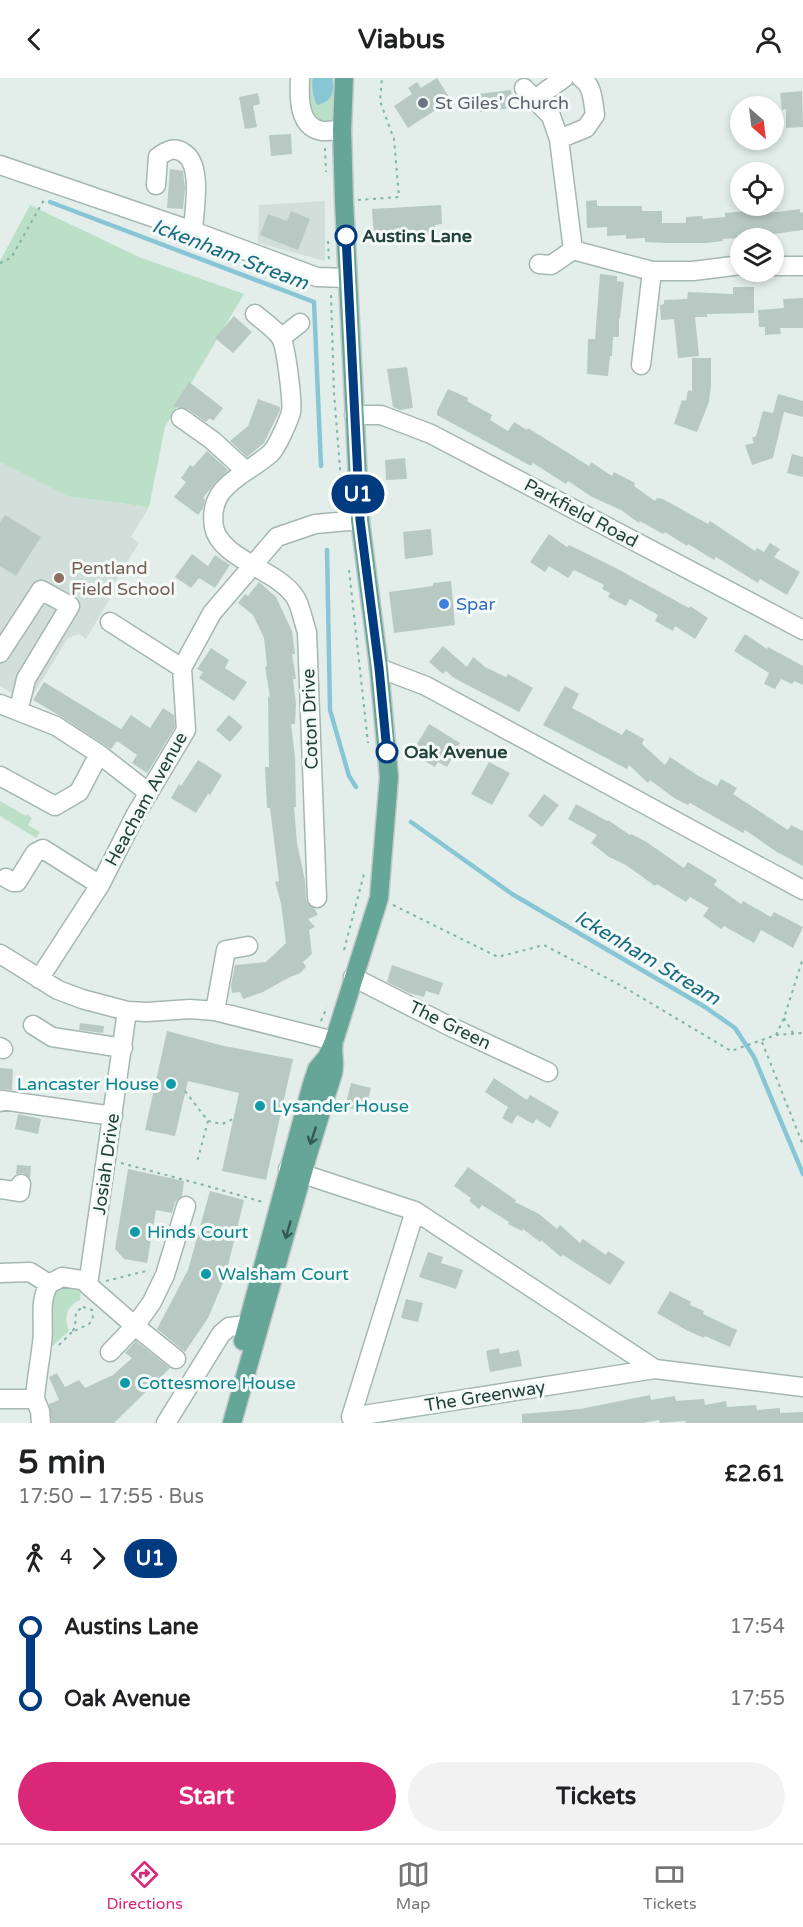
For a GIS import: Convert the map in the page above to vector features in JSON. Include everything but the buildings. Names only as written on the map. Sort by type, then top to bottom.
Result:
[{"type":"main road","points":[[218,1423],[295,1171],[333,1073],[336,1060],[332,1051],[334,1041],[379,898],[389,777],[379,668],[360,520],[344,201],[342,129],[344,78]]},
{"type":"main road","points":[[232,1423],[295,1171]]},
{"type":"street","points":[[300,78],[303,118],[311,126],[322,131],[342,129]]},
{"type":"street","points":[[564,78],[529,94],[551,116],[559,139],[573,250]]},
{"type":"street","points":[[559,139],[586,128],[595,115],[592,95],[586,81],[581,78]]},
{"type":"street","points":[[156,184],[158,157],[167,150],[186,153],[192,161],[196,181],[193,231]]},
{"type":"street","points":[[0,165],[193,231],[317,277],[348,278]]},
{"type":"street","points":[[539,264],[551,265],[573,250],[652,271],[693,271],[730,267]]},
{"type":"street","points":[[784,266],[803,266]]},
{"type":"street","points":[[641,365],[652,271]]},
{"type":"street","points":[[255,314],[281,338],[300,323]]},
{"type":"street","name":"Coton Drive","points":[[281,338],[292,411],[273,451],[229,482],[218,496],[213,518],[220,543],[280,583],[295,597],[307,632],[317,898]]},
{"type":"street","name":"Parkfield Road","points":[[354,415],[381,416],[430,434],[803,630]]},
{"type":"street","points":[[181,418],[212,440],[246,471]]},
{"type":"street","points":[[110,622],[182,668],[212,613],[277,537],[315,524],[360,520]]},
{"type":"street","points":[[0,653],[41,590],[70,606],[26,679],[21,700],[8,707]]},
{"type":"street","name":"Heacham Avenue","points":[[39,979],[100,885],[186,730],[182,668]]},
{"type":"street","points":[[379,668],[426,686],[803,890]]},
{"type":"street","points":[[8,707],[56,726],[99,754],[149,793]]},
{"type":"street","points":[[0,776],[55,806],[79,792],[99,754]]},
{"type":"street","points":[[6,878],[17,882],[36,853],[43,849],[100,885]]},
{"type":"street","points":[[215,1011],[226,950],[248,946]]},
{"type":"street","points":[[0,954],[39,979],[70,995],[127,1011],[190,1009],[215,1011],[334,1041]]},
{"type":"street","name":"The Green","points":[[353,976],[449,1026],[548,1072]]},
{"type":"street","name":"Josiah Drive","points":[[86,1289],[127,1011]]},
{"type":"street","points":[[33,1025],[52,1037],[123,1048]]},
{"type":"street","points":[[0,1102],[2,1100],[112,1116]]},
{"type":"street","name":"The Greenway","points":[[295,1171],[415,1211],[655,1369]]},
{"type":"street","points":[[0,1189],[20,1192],[21,1184]]},
{"type":"street","points":[[110,1352],[135,1326],[159,1289],[186,1206]]},
{"type":"street","name":"The Greenway","points":[[415,1211],[351,1417],[655,1369],[803,1387]]},
{"type":"street","points":[[0,1273],[30,1272],[49,1284]]},
{"type":"street","points":[[41,1423],[36,1399],[36,1380],[43,1342],[41,1310],[49,1284],[62,1277],[86,1289],[176,1359]]},
{"type":"street","points":[[166,1423],[221,1334],[229,1328],[247,1325]]},
{"type":"street","points":[[0,1398],[36,1399]]},
{"type":"path","points":[[344,201],[399,197],[394,139],[380,101],[382,78]]},
{"type":"path","points":[[311,126],[325,145],[326,180]]},
{"type":"path","points":[[0,263],[11,258],[53,183]]},
{"type":"path","points":[[328,238],[329,262]]},
{"type":"path","points":[[331,295],[334,393],[341,487]]},
{"type":"path","points":[[349,571],[369,748]]},
{"type":"path","points":[[343,955],[365,866]]},
{"type":"path","points":[[379,898],[498,957],[544,945],[622,986],[731,1052],[776,1035],[803,1033]]},
{"type":"path","points":[[776,1035],[784,1018],[803,958]]},
{"type":"path","points":[[320,1023],[327,1006]]},
{"type":"path","points":[[784,1018],[794,1035]]},
{"type":"path","points":[[762,1041],[803,1145]]},
{"type":"path","points":[[185,1091],[208,1121],[222,1124],[233,1119]]},
{"type":"path","points":[[196,1162],[208,1121]]},
{"type":"path","points":[[106,1159],[211,1186],[265,1203]]},
{"type":"path","points":[[57,1348],[74,1328],[76,1312],[83,1307],[86,1289],[168,1266]]},
{"type":"path","points":[[72,1332],[89,1324],[93,1319],[92,1310],[83,1307]]},
{"type":"shaded area","points":[[325,201],[325,261],[258,243],[259,205]]},
{"type":"shaded area","name":"Pentland Field School","points":[[0,462],[67,496],[149,507],[131,537],[139,543],[112,587],[115,590],[86,639],[79,634],[68,638],[28,703],[0,686]]},
{"type":"green space","points":[[309,78],[336,78],[335,121],[326,122],[315,115],[310,102]]},
{"type":"green space","points":[[30,205],[139,257],[244,294],[165,427],[149,507],[67,496],[0,462],[0,261]]},
{"type":"green space","points":[[0,801],[32,818],[28,825],[40,832],[36,838],[0,816]]},
{"type":"green space","points":[[56,1285],[81,1287],[80,1300],[67,1312],[69,1331],[49,1349],[46,1304]]},
{"type":"water","points":[[313,78],[332,78],[333,92],[322,104],[317,105],[314,99]]},
{"type":"waterway","name":"Ickenham Stream","points":[[50,202],[314,302],[321,466]]},
{"type":"waterway","name":"Ickenham Stream","points":[[327,550],[330,710],[349,776],[356,787]]},
{"type":"waterway","name":"Ickenham Stream","points":[[411,822],[512,894],[705,1007],[735,1028],[754,1057],[803,1174]]},
{"type":"bus line","name":"U1","points":[[346,236],[360,520],[387,752]]},
{"type":"place","name":"St Giles' Church","points":[[423,103]]},
{"type":"place","name":"Austins Lane","points":[[346,236]]},
{"type":"place","name":"Pentland Field School","points":[[59,578]]},
{"type":"place","name":"Spar","points":[[444,604]]},
{"type":"place","name":"Oak Avenue","points":[[387,752]]},
{"type":"place","name":"Lancaster House","points":[[171,1084]]},
{"type":"place","name":"Lysander House","points":[[260,1106]]},
{"type":"place","name":"Hinds Court","points":[[135,1232]]},
{"type":"place","name":"Walsham Court","points":[[206,1274]]},
{"type":"place","name":"Cottesmore House","points":[[125,1383]]}]
